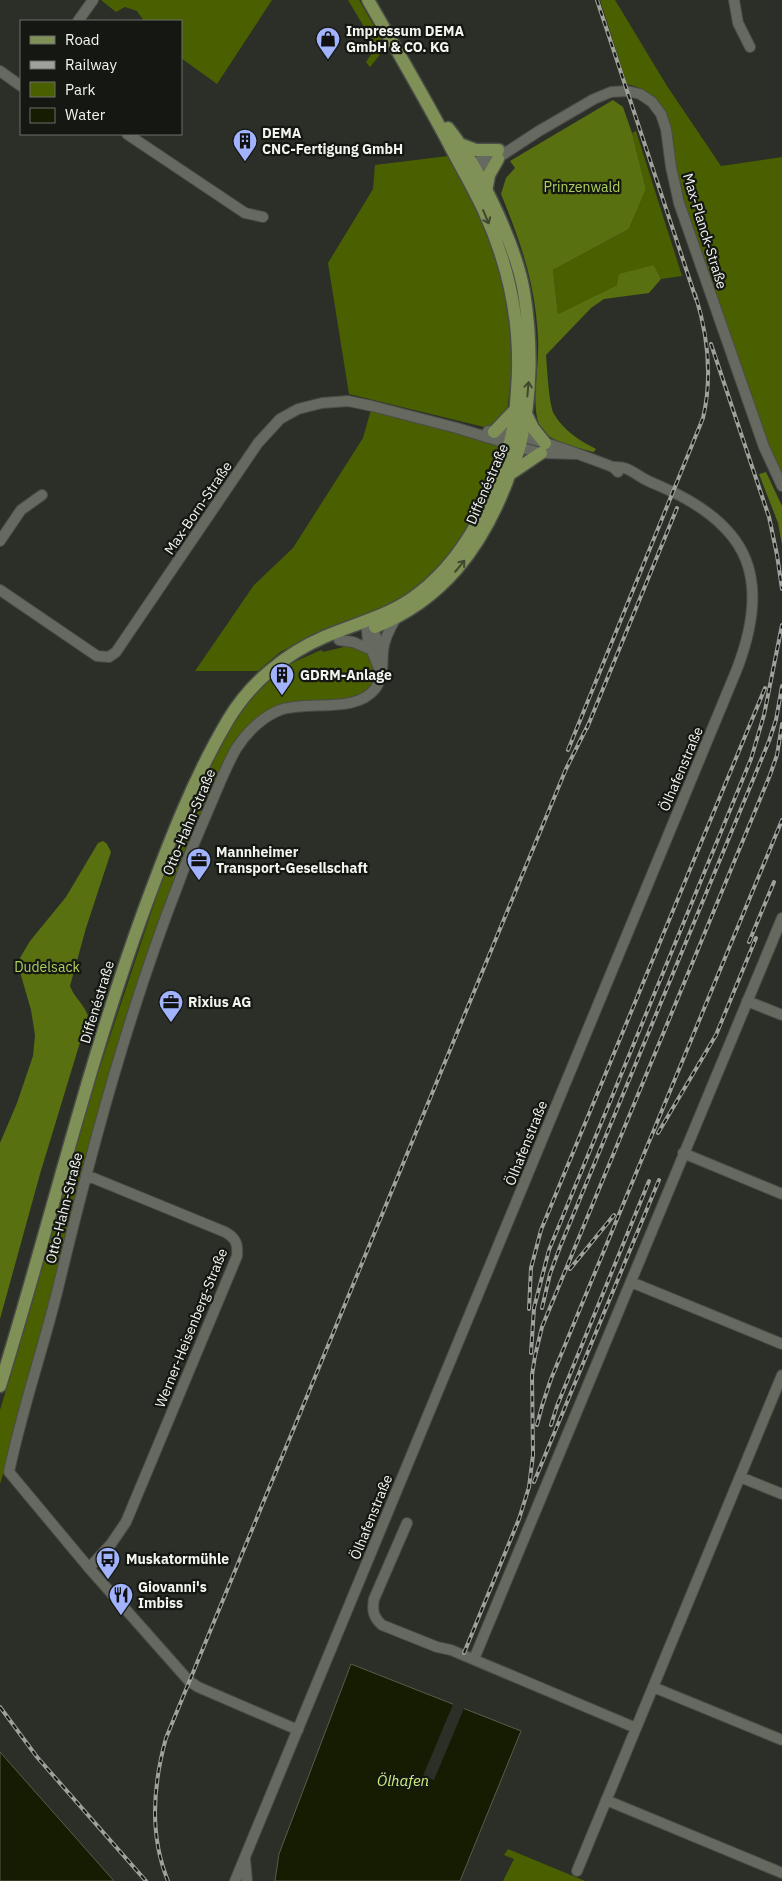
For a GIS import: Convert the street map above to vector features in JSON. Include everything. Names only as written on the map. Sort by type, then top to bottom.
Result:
[{"type":"main road","name":"Diffenéstraße","points":[[0,1386],[111,1006],[163,859],[199,776],[230,716],[274,666],[296,650],[323,637],[368,627],[396,618],[418,606],[432,595],[464,562],[494,514],[510,474],[529,377],[528,326],[524,290],[516,260],[486,192],[432,110],[368,0]]},
{"type":"main road","name":"Diffenéstraße","points":[[432,110],[460,144],[500,251],[511,289],[518,335],[521,411]]},
{"type":"main road","points":[[460,144],[498,155],[489,175],[486,192]]},
{"type":"main road","points":[[494,432],[521,411],[543,448],[510,474]]},
{"type":"main road","name":"Diffenéstraße","points":[[286,659],[299,656],[368,627],[416,596],[436,578],[455,556],[484,509],[516,441]]},
{"type":"street","points":[[79,20],[93,0]]},
{"type":"street","points":[[734,0],[738,23],[750,47]]},
{"type":"street","points":[[0,71],[20,85]]},
{"type":"street","name":"Max-Planck-Straße","points":[[471,170],[498,155],[517,139],[539,131],[594,99],[611,92],[627,91],[640,94],[652,102],[661,114],[666,129],[671,167],[679,203],[764,447],[782,486]]},
{"type":"street","points":[[128,135],[245,213],[263,216]]},
{"type":"street","name":"Max-Born-Straße","points":[[0,590],[97,656],[109,657],[116,652],[258,443],[270,428],[286,415],[302,407],[348,401],[516,441]]},
{"type":"street","name":"Max-Born-Straße","points":[[457,428],[494,432],[516,441]]},
{"type":"street","name":"Ölhafenstraße","points":[[235,1881],[748,639],[754,609],[754,593],[748,563],[738,544],[723,526],[707,512],[674,492],[642,478],[619,472],[613,467],[574,454],[516,441]]},
{"type":"street","points":[[0,541],[21,510],[42,495]]},
{"type":"street","name":"Otto-Hahn-Straße","points":[[298,1730],[198,1687],[189,1681],[89,1568],[8,1472],[49,1326],[108,1093],[148,964],[187,859],[237,748],[249,732],[263,719],[280,710],[299,706],[345,704],[359,700],[374,690],[379,683],[384,663],[383,651],[388,633],[396,618]]},
{"type":"street","points":[[368,627],[372,650],[381,674]]},
{"type":"street","points":[[368,627],[383,651]]},
{"type":"street","points":[[339,640],[353,642],[372,650]]},
{"type":"street","points":[[474,1660],[782,918]]},
{"type":"street","points":[[747,1001],[782,1015]]},
{"type":"street","points":[[683,1153],[782,1194]]},
{"type":"street","name":"Werner-Heisenberg-Straße","points":[[86,1175],[225,1232],[234,1237],[238,1245],[237,1256],[126,1522],[112,1544],[89,1568]]},
{"type":"street","points":[[630,1282],[782,1344]]},
{"type":"street","points":[[577,1871],[782,1375]]},
{"type":"street","points":[[740,1477],[782,1494]]},
{"type":"street","points":[[407,1524],[374,1599],[373,1615],[382,1625],[437,1647],[451,1650],[636,1728]]},
{"type":"street","points":[[653,1686],[782,1740]]},
{"type":"street","points":[[606,1800],[782,1873]]},
{"type":"street","name":"Ölhafenstraße","points":[[245,1858],[247,1881]]},
{"type":"green space","points":[[101,0],[272,0],[217,84],[182,59],[182,20],[143,20],[137,11],[125,7],[116,12]]},
{"type":"green space","points":[[348,0],[359,0],[386,47],[370,67],[366,62],[376,47]]},
{"type":"green space","points":[[600,0],[615,0],[667,86],[721,166],[782,157],[782,477],[771,454],[683,199],[667,118],[658,101],[650,94],[640,88],[627,84]]},
{"type":"green space","name":"Prinzenwald","points":[[613,100],[623,107],[632,133],[646,189],[629,229],[553,270],[558,314],[617,285],[619,274],[654,265],[661,279],[649,293],[604,299],[591,308],[546,355],[552,410],[562,425],[572,434],[596,449],[594,452],[551,438],[542,430],[538,422],[535,403],[538,337],[534,298],[523,253],[501,194],[506,178],[515,168],[510,161]]},
{"type":"green space","points":[[636,131],[682,276],[661,279],[654,265],[558,314],[553,270],[629,229],[646,189],[632,133]]},
{"type":"green space","points":[[448,156],[454,162],[474,200],[502,269],[515,346],[507,412],[494,425],[484,427],[349,394],[328,263],[373,189],[375,165]]},
{"type":"green space","points":[[372,406],[509,444],[493,490],[448,558],[424,583],[397,603],[292,646],[280,652],[258,671],[195,671],[254,585],[293,548],[363,438]]},
{"type":"green space","points":[[766,472],[782,506],[782,545],[778,523],[759,474]]},
{"type":"green space","points":[[348,646],[364,651],[371,658],[375,675],[370,687],[359,694],[342,699],[289,703],[277,706],[260,716],[247,728],[239,738],[157,931],[139,979],[101,1105],[36,1358],[0,1484],[0,1410],[93,1088],[166,868],[211,766],[231,728],[252,698],[277,673],[292,663],[321,650],[323,652]]},
{"type":"green space","name":"Dudelsack","points":[[103,841],[111,852],[86,928],[70,986],[88,1016],[40,1174],[0,1319],[0,1143],[17,1103],[33,1056],[35,1035],[31,1010],[20,972],[20,958],[30,941],[66,897],[98,843]]},
{"type":"green space","points":[[508,1849],[585,1881],[503,1881],[514,1859],[504,1855]]},
{"type":"water","name":"Ölhafen","points":[[351,1664],[521,1731],[460,1881],[275,1881],[279,1854]]},
{"type":"water","points":[[0,1752],[114,1881],[0,1881]]},
{"type":"pier","points":[[454,1702],[465,1706],[434,1780],[423,1776]]},
{"type":"railway","points":[[597,0],[696,299]]},
{"type":"railway","points":[[568,750],[703,418],[708,386],[708,355],[695,294]]},
{"type":"railway","points":[[711,344],[769,517],[782,589]]},
{"type":"railway","points":[[587,728],[677,508]]},
{"type":"railway","points":[[531,1353],[534,1308],[549,1250],[751,759],[764,715],[782,625]]},
{"type":"railway","points":[[542,1308],[550,1274],[560,1247],[769,741],[776,720],[782,686]]},
{"type":"railway","points":[[529,1309],[531,1268],[541,1230],[765,688]]},
{"type":"railway","points":[[168,1881],[158,1846],[155,1810],[158,1774],[166,1738],[566,769],[589,723]]},
{"type":"railway","points":[[464,1653],[519,1519],[529,1487],[533,1455],[532,1375],[542,1327],[770,775],[777,755],[782,724]]},
{"type":"railway","points":[[537,1425],[551,1379],[782,820]]},
{"type":"railway","points":[[749,942],[774,882]]},
{"type":"railway","points":[[658,1133],[716,1035],[756,938]]},
{"type":"railway","points":[[534,1482],[659,1180]]},
{"type":"railway","points":[[551,1425],[557,1406],[649,1181]]},
{"type":"railway","points":[[570,1269],[614,1215]]},
{"type":"railway","points":[[0,1707],[37,1757],[146,1881]]},
{"type":"place","name":"Impressum DEMA GmbH & CO. KG","points":[[328,60]]},
{"type":"place","name":"DEMA CNC-Fertigung GmbH","points":[[245,162]]},
{"type":"place","name":"GDRM-Anlage","points":[[282,696]]},
{"type":"place","name":"Mannheimer Transport-Gesellschaft","points":[[199,881]]},
{"type":"place","name":"Rixius AG","points":[[171,1023]]},
{"type":"place","name":"Muskatormühle","points":[[108,1580]]},
{"type":"place","name":"Giovanni's Imbiss","points":[[121,1616]]}]
